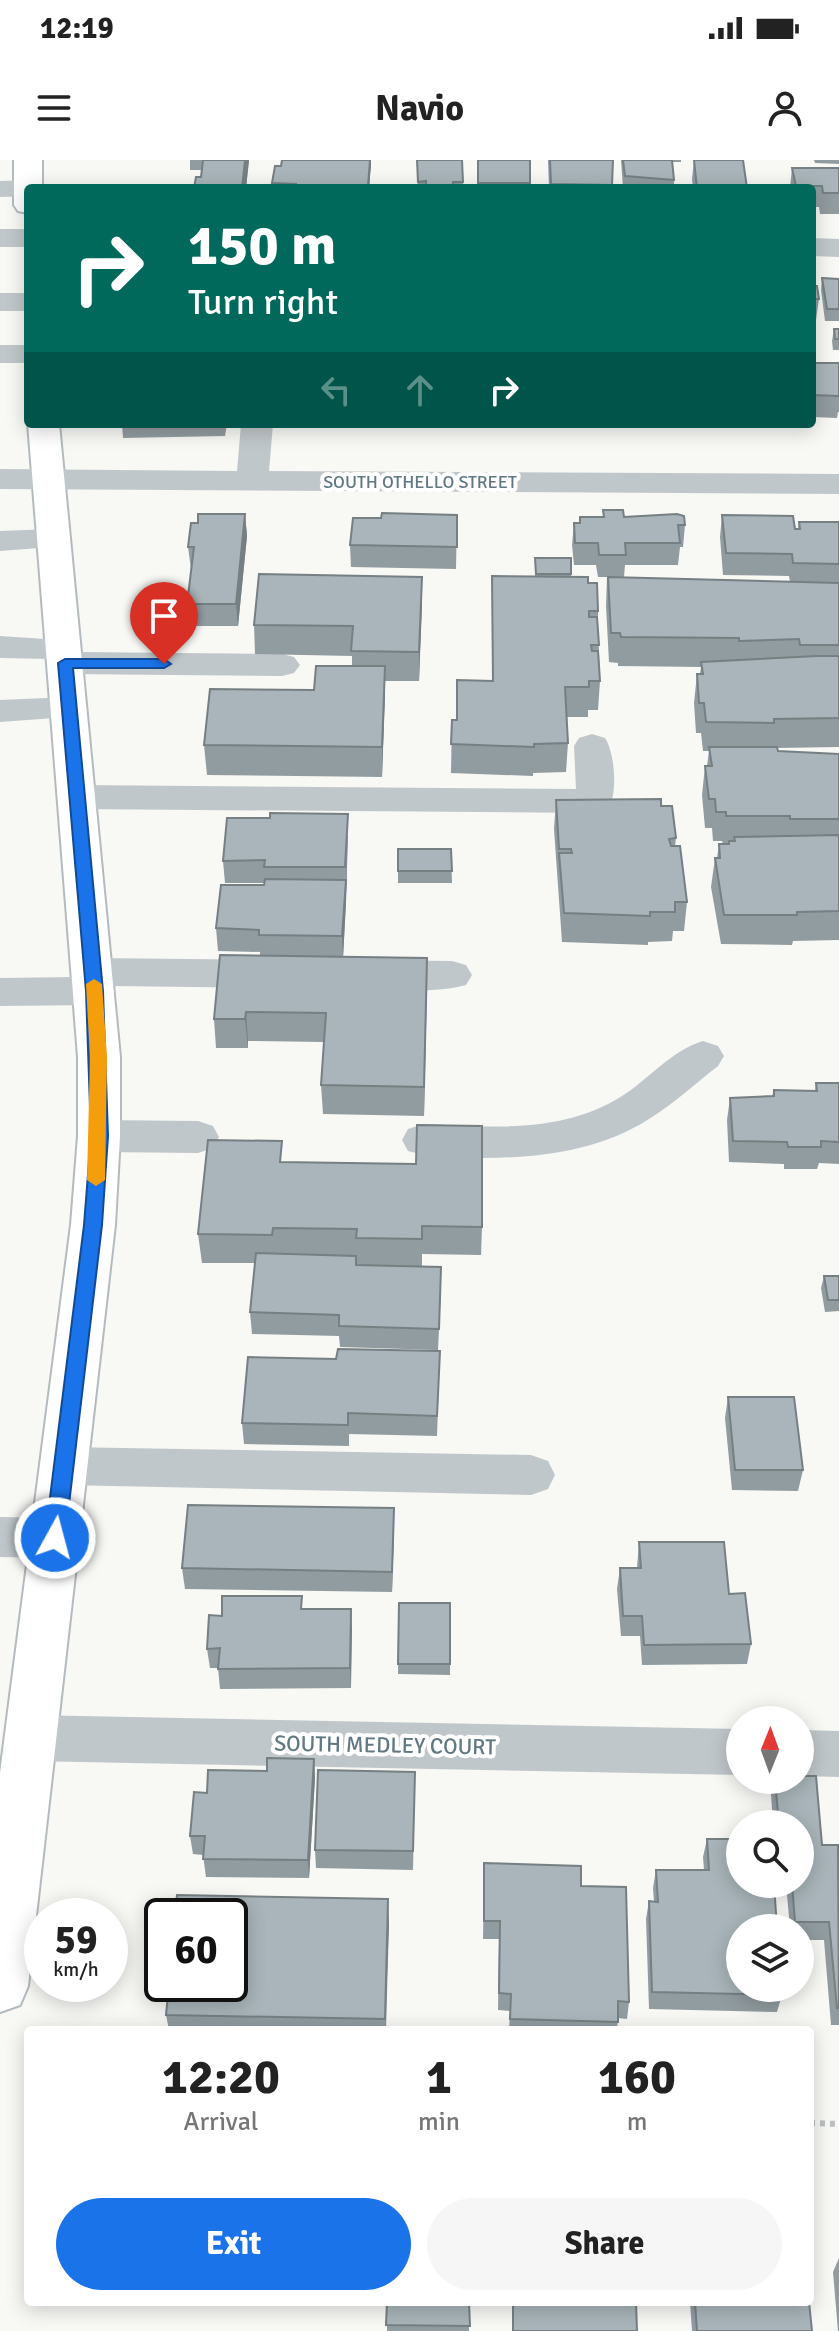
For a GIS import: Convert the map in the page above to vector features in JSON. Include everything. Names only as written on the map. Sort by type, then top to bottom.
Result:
[{"type":"main road","points":[[28,160],[28,184]]},
{"type":"main road","points":[[0,1986],[93,1225],[99,1136],[94,982],[43,428]]},
{"type":"street","points":[[0,189],[24,188]]},
{"type":"street","points":[[0,238],[24,238]]},
{"type":"street","points":[[816,247],[839,248]]},
{"type":"street","points":[[0,302],[24,302]]},
{"type":"street","points":[[0,354],[24,354]]},
{"type":"street","points":[[252,481],[257,428]]},
{"type":"street","name":"SOUTH OTHELLO STREET","points":[[0,479],[839,484]]},
{"type":"street","points":[[0,541],[53,539]]},
{"type":"street","points":[[0,647],[64,656],[282,665]]},
{"type":"street","points":[[0,711],[69,708]]},
{"type":"street","points":[[77,797],[595,801],[592,746]]},
{"type":"street","points":[[0,992],[94,982],[317,974],[452,975]]},
{"type":"street","points":[[421,1140],[531,1143],[577,1135],[624,1115],[703,1056]]},
{"type":"street","points":[[99,1136],[198,1137]]},
{"type":"street","points":[[64,1466],[531,1475]]},
{"type":"street","points":[[0,1537],[55,1538]]},
{"type":"street","name":"SOUTH MEDLEY COURT","points":[[30,1738],[726,1752]]},
{"type":"street","points":[[814,1753],[839,1754]]},
{"type":"path","points":[[814,2123],[839,2124]]},
{"type":"building","points":[[203,160],[245,160],[242,184],[195,184],[196,177],[201,177]]},
{"type":"building","points":[[282,160],[370,160],[368,184],[272,183],[275,166],[281,166]]},
{"type":"building","points":[[417,160],[462,160],[463,182],[418,182]]},
{"type":"building","points":[[478,160],[530,160],[530,183],[478,183]]},
{"type":"building","points":[[550,160],[613,160],[612,184],[551,184]]},
{"type":"building","points":[[623,160],[672,160],[674,180],[625,176]]},
{"type":"building","points":[[694,160],[743,160],[746,184],[697,184]]},
{"type":"building","points":[[792,168],[839,168],[839,193],[823,193],[822,186],[816,184],[796,184]]},
{"type":"building","points":[[822,278],[839,279],[839,309],[827,309]]},
{"type":"building","points":[[834,329],[839,329],[839,339],[835,339]]},
{"type":"building","points":[[816,363],[839,363],[839,396],[816,395]]},
{"type":"building","points":[[603,510],[623,510],[624,517],[684,516],[685,525],[678,525],[680,543],[625,543],[626,555],[599,555],[598,543],[575,543],[574,523],[580,523],[580,517],[604,517]]},
{"type":"building","points":[[382,513],[457,515],[457,547],[350,545],[353,518],[381,518]]},
{"type":"building","points":[[198,514],[245,514],[236,604],[187,604],[194,547],[188,547],[191,523],[198,523]]},
{"type":"building","points":[[722,515],[793,516],[795,529],[800,529],[799,522],[839,522],[839,564],[793,563],[792,554],[726,553]]},
{"type":"building","points":[[535,558],[571,558],[571,574],[536,574]]},
{"type":"building","points":[[259,574],[422,577],[419,652],[351,651],[353,626],[254,625]]},
{"type":"building","points":[[492,576],[588,577],[588,583],[597,583],[598,611],[589,611],[589,617],[597,617],[599,645],[591,645],[592,651],[598,651],[600,681],[589,681],[589,687],[565,687],[568,743],[534,744],[534,747],[451,744],[452,720],[457,720],[457,680],[493,681]]},
{"type":"building","points":[[608,577],[839,583],[839,645],[800,645],[799,639],[739,641],[739,638],[621,637],[620,633],[611,633]]},
{"type":"building","points":[[839,656],[839,718],[774,719],[774,723],[706,722],[704,703],[699,703],[697,674],[703,674],[701,662]]},
{"type":"building","points":[[316,666],[385,666],[382,747],[204,745],[210,689],[314,690]]},
{"type":"building","points":[[709,747],[777,747],[778,751],[839,754],[839,819],[726,816],[726,812],[716,812],[715,799],[709,799],[705,766],[712,766]]},
{"type":"building","points":[[661,799],[661,806],[672,806],[676,838],[669,839],[671,846],[680,846],[687,902],[675,902],[675,912],[650,912],[650,916],[564,913],[559,853],[572,853],[571,849],[559,849],[556,800]]},
{"type":"building","points":[[270,813],[348,814],[345,867],[264,867],[265,860],[223,861],[227,818],[270,818]]},
{"type":"building","points":[[839,835],[839,911],[797,912],[797,915],[724,915],[715,858],[720,858],[719,844],[729,844],[729,841],[735,841],[734,837]]},
{"type":"building","points":[[398,849],[451,849],[452,871],[398,871]]},
{"type":"building","points":[[265,879],[346,880],[342,936],[259,935],[259,930],[216,928],[221,885],[264,885]]},
{"type":"building","points":[[220,955],[427,958],[424,1087],[321,1085],[326,1013],[246,1012],[245,1019],[214,1019]]},
{"type":"building","points":[[816,1083],[839,1083],[839,1142],[821,1141],[821,1147],[788,1147],[787,1142],[733,1141],[730,1098],[774,1096],[774,1090],[817,1091]]},
{"type":"building","points":[[417,1125],[482,1126],[482,1227],[422,1226],[422,1239],[356,1238],[357,1229],[273,1228],[272,1235],[198,1234],[208,1140],[282,1141],[280,1162],[416,1164]]},
{"type":"building","points":[[256,1253],[356,1256],[356,1265],[441,1267],[439,1329],[339,1326],[339,1315],[250,1312]]},
{"type":"building","points":[[824,1276],[839,1276],[839,1300],[828,1300]]},
{"type":"building","points":[[338,1349],[440,1351],[437,1416],[348,1413],[348,1425],[242,1423],[248,1357],[336,1359]]},
{"type":"building","points":[[728,1397],[794,1397],[803,1470],[735,1470]]},
{"type":"building","points":[[188,1505],[394,1508],[392,1572],[182,1568]]},
{"type":"building","points":[[639,1542],[724,1542],[729,1594],[745,1593],[751,1644],[644,1645],[642,1616],[623,1616],[620,1568],[641,1568]]},
{"type":"building","points":[[222,1596],[302,1596],[301,1609],[351,1609],[350,1668],[218,1669],[220,1648],[207,1649],[209,1615],[222,1616]]},
{"type":"building","points":[[399,1603],[450,1603],[450,1664],[398,1664]]},
{"type":"building","points":[[267,1758],[314,1759],[308,1860],[203,1859],[205,1836],[190,1836],[194,1792],[207,1793],[208,1770],[267,1771]]},
{"type":"building","points":[[318,1770],[415,1772],[413,1851],[315,1850]]},
{"type":"building","points":[[816,1776],[822,1845],[838,1845],[839,2008],[829,1922],[814,1922],[814,1914],[794,1914],[793,1898],[814,1898],[814,1810],[778,1810],[776,1794],[814,1794]]},
{"type":"building","points":[[707,1839],[726,1839],[726,1898],[775,1898],[776,1914],[726,1914],[726,1994],[652,1992],[649,1901],[658,1902],[656,1870],[709,1870]]},
{"type":"building","points":[[484,1863],[581,1866],[581,1886],[626,1887],[629,2002],[618,2001],[618,2022],[510,2019],[511,1994],[499,1993],[500,1921],[484,1921]]},
{"type":"building","points":[[177,1895],[388,1899],[385,2019],[166,2015],[167,2002],[248,2002],[248,1898],[177,1898]]},
{"type":"building","points":[[387,2306],[469,2306],[470,2326],[386,2325]]},
{"type":"building","points":[[513,2306],[636,2306],[637,2331],[513,2331]]},
{"type":"building","points":[[695,2306],[809,2306],[812,2331],[697,2331]]},
{"type":"slow traffic","points":[[94,984],[99,1057],[96,1180]]},
{"type":"route","points":[[55,1538],[93,1225],[99,1136],[95,991],[65,663],[164,664]]}]
